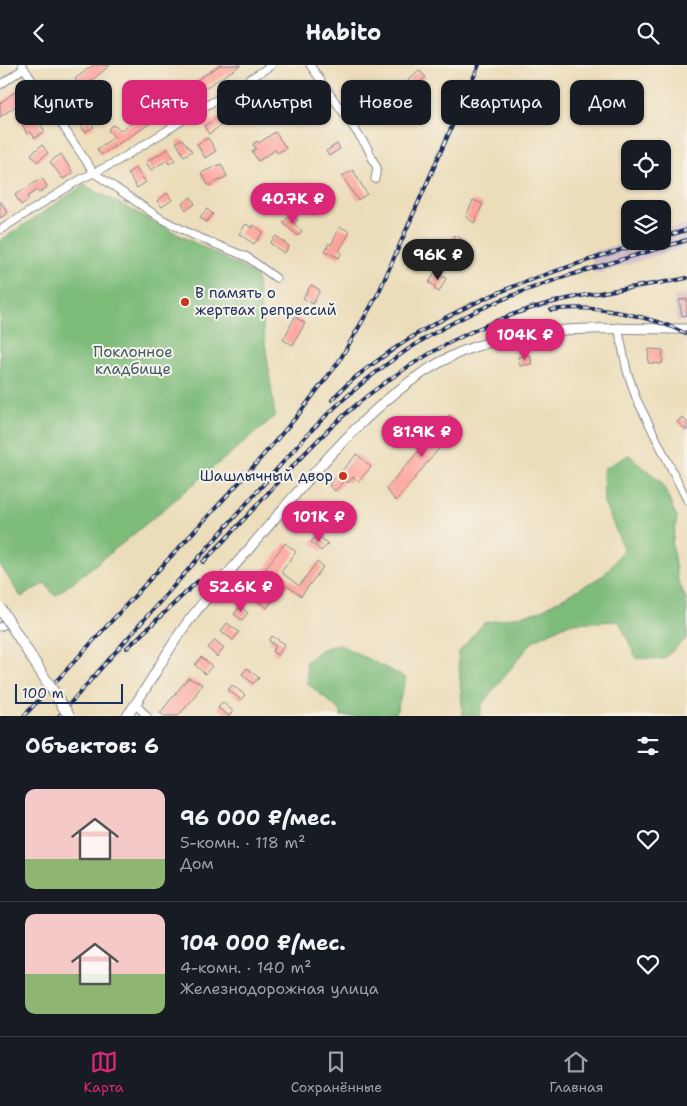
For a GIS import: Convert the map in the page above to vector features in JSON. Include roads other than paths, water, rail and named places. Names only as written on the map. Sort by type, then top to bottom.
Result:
[{"type":"main road","points":[[0,608],[69,716]]},
{"type":"street","points":[[0,230],[94,173],[116,162],[272,65]]},
{"type":"street","points":[[310,65],[367,147],[377,168],[375,179]]},
{"type":"street","points":[[0,85],[23,66],[94,173],[160,218],[193,235],[247,257],[276,278]]},
{"type":"street","points":[[127,716],[182,630],[313,474],[361,424],[410,382],[440,361],[472,347],[502,339],[560,331],[618,327],[687,329]]},
{"type":"street","points":[[618,327],[627,371],[636,398],[687,499]]},
{"type":"street","points":[[135,705],[148,716]]},
{"type":"railway","points":[[24,716],[246,475],[298,415],[338,363],[378,294],[479,65]]},
{"type":"railway","points":[[671,234],[687,230]]},
{"type":"railway","points":[[59,716],[307,435],[344,398],[385,366],[451,324],[526,290],[687,240]]},
{"type":"railway","points":[[332,400],[367,368],[421,331],[452,314],[515,286],[621,250]]},
{"type":"railway","points":[[203,562],[293,465],[350,410],[389,380],[430,353],[475,330],[540,306],[561,300],[687,278]]},
{"type":"railway","points":[[551,310],[602,310],[639,316],[687,334]]},
{"type":"railway","points":[[127,648],[198,581]]},
{"type":"place","name":"В память о жертвах репрессий","points":[[185,302]]},
{"type":"place","name":"Шашлычный двор","points":[[343,476]]},
{"type":"park label","name":"Поклонное кладбище","points":[[133,360]]}]
